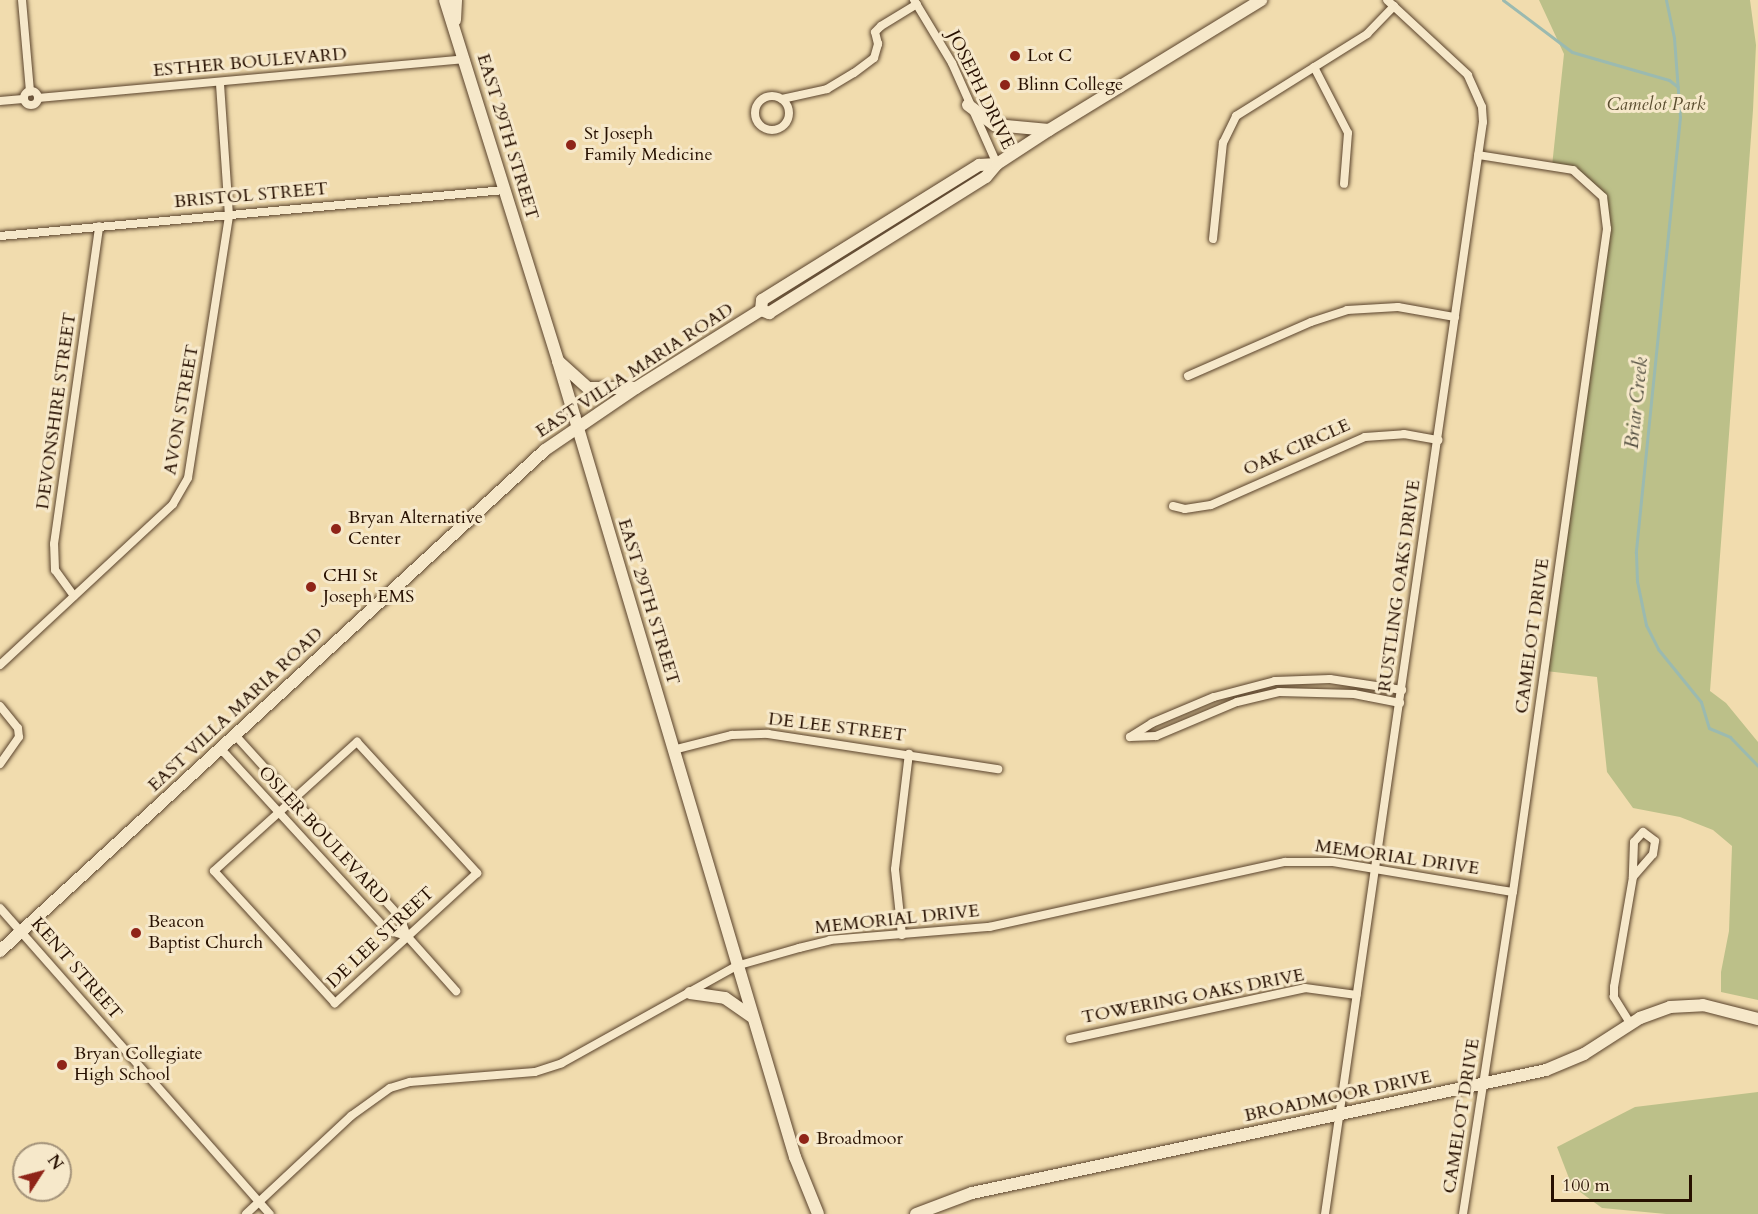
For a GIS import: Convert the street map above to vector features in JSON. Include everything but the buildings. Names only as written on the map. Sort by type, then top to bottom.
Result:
[{"type":"main road","name":"EAST 29TH STREET","points":[[445,0],[558,361],[736,966],[795,1157],[818,1214]]},
{"type":"main road","points":[[454,28],[456,0]]},
{"type":"main road","name":"EAST VILLA MARIA ROAD","points":[[0,951],[545,450],[636,388],[761,310],[762,300],[979,165],[997,164],[1261,0]]},
{"type":"main road","points":[[968,105],[995,125],[1049,130]]},
{"type":"main road","points":[[558,361],[588,388],[636,388]]},
{"type":"main road","points":[[690,993],[725,998],[752,1017]]},
{"type":"main road","name":"BROADMOOR DRIVE","points":[[916,1214],[972,1193],[1484,1084],[1566,1063],[1650,1013],[1685,1005],[1720,1008],[1758,1018]]},
{"type":"street","points":[[0,101],[27,96],[22,0]]},
{"type":"street","points":[[782,99],[789,110],[787,122],[776,129],[763,127],[756,116],[758,104],[769,96],[782,99],[827,89],[854,73],[874,58],[878,44],[875,32],[916,2]]},
{"type":"street","name":"JOSEPH DRIVE","points":[[916,2],[952,63],[968,105],[997,164]]},
{"type":"street","points":[[1213,239],[1215,199],[1228,128],[1250,104],[1367,34],[1390,3]]},
{"type":"street","name":"RUSTLING OAKS DRIVE","points":[[1326,1214],[1483,122],[1477,90],[1457,61],[1390,3]]},
{"type":"street","name":"ESTHER BOULEVARD","points":[[27,96],[32,104],[38,98],[465,59]]},
{"type":"street","points":[[1314,67],[1348,133],[1344,184]]},
{"type":"street","name":"AVON STREET","points":[[0,664],[173,504],[189,478],[229,216],[220,83]]},
{"type":"street","name":"CAMELOT DRIVE","points":[[1463,1214],[1514,892],[1607,229],[1603,197],[1573,170],[1478,155]]},
{"type":"street","name":"BRISTOL STREET","points":[[0,236],[504,190]]},
{"type":"street","name":"DEVONSHIRE STREET","points":[[74,596],[55,570],[54,544],[99,226]]},
{"type":"street","points":[[1188,376],[1311,322],[1347,310],[1398,307],[1455,317]]},
{"type":"street","name":"OAK CIRCLE","points":[[1173,506],[1185,509],[1210,506],[1365,437],[1404,434],[1438,440]]},
{"type":"street","points":[[1400,703],[1300,690],[1237,702],[1156,736],[1130,737],[1152,723],[1234,691],[1302,678],[1402,690]]},
{"type":"street","points":[[1234,691],[1237,702]]},
{"type":"street","points":[[0,706],[18,728],[19,737],[0,764]]},
{"type":"street","name":"DE LEE STREET","points":[[673,750],[732,735],[768,734],[998,769]]},
{"type":"street","name":"OSLER BOULEVARD","points":[[235,735],[400,917],[407,936],[456,991]]},
{"type":"street","name":"DE LEE STREET","points":[[279,812],[214,871],[334,1003],[477,873],[357,742],[293,800]]},
{"type":"street","name":"OSLER BOULEVARD","points":[[220,748],[387,930],[407,936]]},
{"type":"street","points":[[902,935],[895,869],[909,754]]},
{"type":"street","points":[[279,812],[293,800]]},
{"type":"street","points":[[1630,1023],[1614,997],[1634,877],[1634,842],[1643,832],[1655,841],[1653,854],[1634,877]]},
{"type":"street","name":"MEMORIAL DRIVE","points":[[246,1214],[351,1116],[390,1088],[410,1082],[544,1069],[603,1043],[736,966],[830,940],[989,927],[1285,862],[1333,862],[1514,892]]},
{"type":"street","name":"KENT STREET","points":[[0,908],[270,1214]]},
{"type":"street","name":"TOWERING OAKS DRIVE","points":[[1070,1039],[1305,988],[1358,995]]},
{"type":"green space","name":"Camelot Park","points":[[1539,0],[1750,0],[1756,45],[1753,110],[1710,691],[1726,703],[1758,742],[1758,1000],[1721,992],[1721,972],[1729,931],[1732,846],[1713,830],[1680,817],[1633,808],[1607,772],[1597,677],[1546,671],[1607,229],[1603,197],[1584,176],[1552,166],[1564,54]]},
{"type":"green space","points":[[1758,1092],[1758,1214],[1666,1214],[1602,1208],[1572,1186],[1557,1147],[1635,1107]]},
{"type":"waterway","points":[[1503,0],[1572,52],[1669,80],[1678,87]]},
{"type":"waterway","name":"Briar Creek","points":[[1666,0],[1674,38],[1680,117],[1636,553],[1637,581],[1646,625],[1658,649],[1701,702],[1709,728],[1730,737],[1758,766]]},
{"type":"place","name":"Lot C","points":[[1015,56]]},
{"type":"place","name":"Blinn College","points":[[1005,85]]},
{"type":"place","name":"St Joseph Family Medicine","points":[[571,145]]},
{"type":"place","name":"Bryan Alternative Center","points":[[336,529]]},
{"type":"place","name":"CHI St Joseph EMS","points":[[311,587]]},
{"type":"place","name":"Beacon Baptist Church","points":[[136,933]]},
{"type":"place","name":"Bryan Collegiate High School","points":[[62,1065]]},
{"type":"place","name":"Broadmoor","points":[[804,1139]]}]
